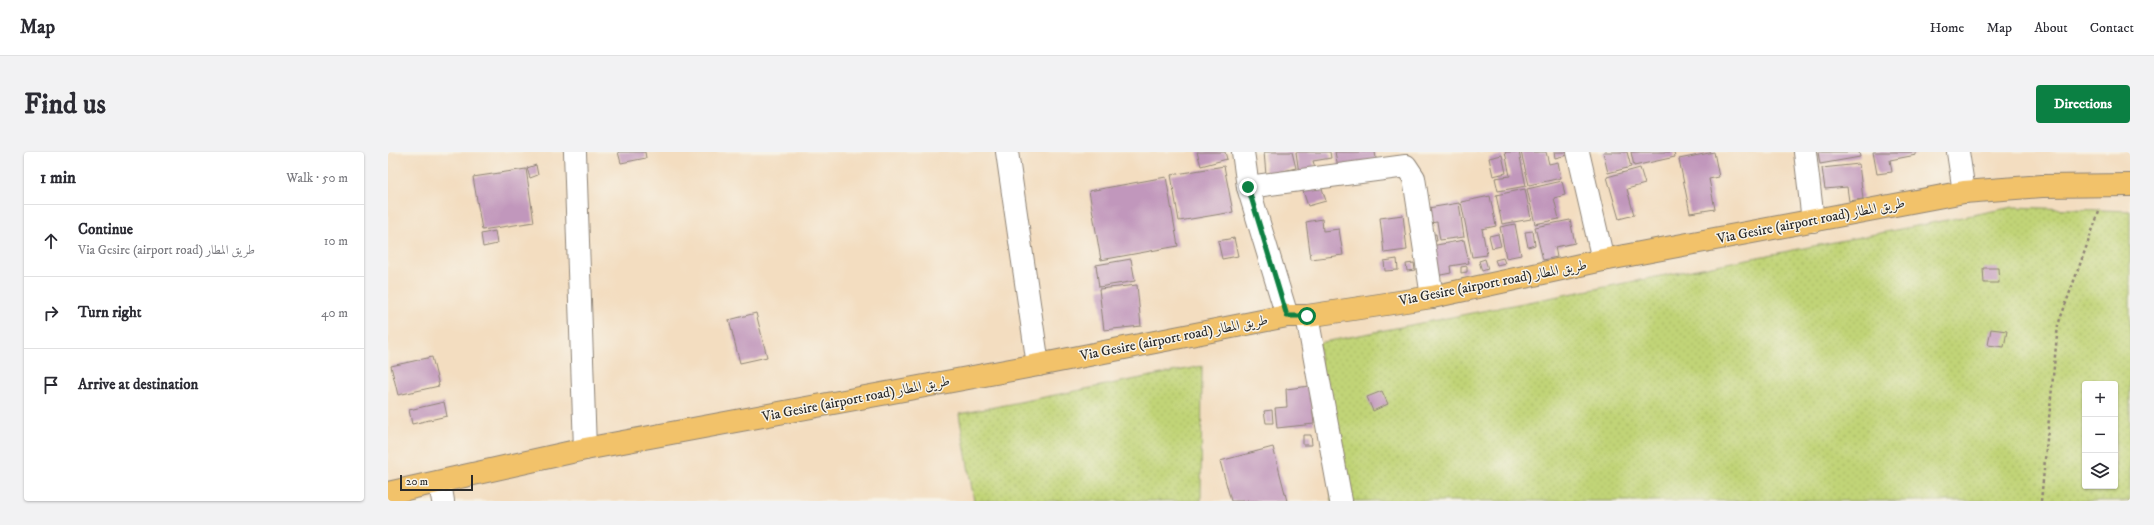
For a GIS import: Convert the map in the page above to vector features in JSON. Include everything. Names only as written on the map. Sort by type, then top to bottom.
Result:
[{"type":"main road","name":"Via Gesire (airport road) طريق المطار","points":[[388,493],[442,492],[586,449],[1297,316],[1432,297],[1603,260],[1964,192],[2042,186],[2130,185]]},
{"type":"street","points":[[575,152],[586,449]]},
{"type":"street","points":[[1006,152],[1038,365]]},
{"type":"street","points":[[1243,152],[1248,187],[1297,316],[1341,501]]},
{"type":"street","points":[[1578,152],[1603,260]]},
{"type":"street","points":[[1805,152],[1813,220]]},
{"type":"street","points":[[1958,152],[1964,192]]},
{"type":"street","points":[[1248,187],[1406,166],[1414,178],[1432,297]]},
{"type":"path","points":[[2041,501],[2058,325],[2098,219],[2105,185]]},
{"type":"green space","points":[[2013,207],[2130,211],[2130,501],[1332,501],[1319,343]]},
{"type":"green space","points":[[1202,366],[1201,501],[974,501],[959,414]]},
{"type":"building","points":[[618,152],[645,152],[646,158],[621,163]]},
{"type":"building","points":[[1197,152],[1225,152],[1227,159],[1201,166]]},
{"type":"building","points":[[1264,152],[1292,152],[1296,168],[1266,175]]},
{"type":"building","points":[[1296,152],[1330,152],[1331,158],[1313,161],[1316,171],[1299,174]]},
{"type":"building","points":[[1335,152],[1375,152],[1377,164],[1339,172]]},
{"type":"building","points":[[1505,152],[1519,152],[1526,186],[1498,191],[1495,178],[1510,176]]},
{"type":"building","points":[[1521,152],[1546,152],[1549,164],[1558,162],[1561,178],[1529,185]]},
{"type":"building","points":[[1554,152],[1571,152],[1572,154],[1555,158]]},
{"type":"building","points":[[1603,152],[1627,152],[1631,167],[1608,173]]},
{"type":"building","points":[[1631,152],[1674,152],[1675,157],[1634,166]]},
{"type":"building","points":[[1714,152],[1719,177],[1709,179],[1715,209],[1690,213],[1679,159]]},
{"type":"building","points":[[1818,152],[1859,152],[1860,157],[1820,164]]},
{"type":"building","points":[[1873,152],[1916,152],[1916,155],[1890,160],[1892,172],[1877,174]]},
{"type":"building","points":[[1502,155],[1506,173],[1493,176],[1489,158]]},
{"type":"building","points":[[1859,164],[1863,199],[1849,201],[1847,187],[1825,189],[1822,168]]},
{"type":"building","points":[[536,165],[538,175],[530,178],[527,168]]},
{"type":"building","points":[[1224,166],[1233,212],[1179,221],[1171,175]]},
{"type":"building","points":[[1640,168],[1645,184],[1627,189],[1634,215],[1619,219],[1607,177]]},
{"type":"building","points":[[526,169],[534,222],[482,230],[473,177]]},
{"type":"building","points":[[1166,177],[1178,246],[1101,260],[1089,191]]},
{"type":"building","points":[[1562,181],[1565,195],[1554,198],[1559,219],[1535,224],[1527,189]]},
{"type":"building","points":[[1320,182],[1326,201],[1308,206],[1302,188]]},
{"type":"building","points":[[1525,189],[1531,219],[1502,224],[1496,195]]},
{"type":"building","points":[[1490,196],[1496,226],[1482,229],[1487,255],[1472,257],[1461,202]]},
{"type":"building","points":[[1459,203],[1464,237],[1440,240],[1437,222],[1430,223],[1428,208]]},
{"type":"building","points":[[1403,215],[1407,250],[1384,253],[1380,218]]},
{"type":"building","points":[[1322,219],[1323,231],[1339,229],[1343,255],[1311,259],[1306,222]]},
{"type":"building","points":[[1570,220],[1575,243],[1555,247],[1557,257],[1543,260],[1535,227]]},
{"type":"building","points":[[1515,224],[1521,255],[1506,258],[1500,227]]},
{"type":"building","points":[[495,231],[497,244],[483,247],[481,234]]},
{"type":"building","points":[[1533,231],[1535,245],[1528,247],[1525,232]]},
{"type":"building","points":[[1436,234],[1437,241],[1429,241],[1429,235]]},
{"type":"building","points":[[1498,234],[1501,246],[1492,248],[1489,236]]},
{"type":"building","points":[[1234,238],[1238,256],[1222,259],[1218,241]]},
{"type":"building","points":[[1464,240],[1469,263],[1450,266],[1451,273],[1436,276],[1431,246]]},
{"type":"building","points":[[1503,258],[1505,263],[1497,265],[1495,260]]},
{"type":"building","points":[[1131,259],[1135,281],[1099,287],[1096,265]]},
{"type":"building","points":[[1397,259],[1398,270],[1385,271],[1384,261]]},
{"type":"building","points":[[1485,259],[1488,269],[1482,271],[1479,261]]},
{"type":"building","points":[[1414,263],[1415,270],[1407,271],[1406,264]]},
{"type":"building","points":[[1467,266],[1467,272],[1461,273],[1461,267]]},
{"type":"building","points":[[1983,268],[1998,268],[1999,283],[1984,283]]},
{"type":"building","points":[[1137,285],[1141,326],[1104,330],[1099,289]]},
{"type":"building","points":[[756,313],[767,357],[740,363],[729,320]]},
{"type":"building","points":[[1991,329],[2007,331],[2004,347],[1988,345]]},
{"type":"building","points":[[432,357],[439,386],[398,395],[391,366]]},
{"type":"building","points":[[1310,386],[1314,424],[1277,428],[1275,408],[1287,407],[1286,389]]},
{"type":"building","points":[[1382,391],[1388,404],[1373,411],[1367,397]]},
{"type":"building","points":[[444,402],[447,416],[412,424],[409,410]]},
{"type":"building","points":[[1272,410],[1273,423],[1266,423],[1264,411]]},
{"type":"building","points":[[1303,435],[1311,435],[1312,445],[1303,445]]},
{"type":"building","points":[[1273,447],[1287,501],[1231,501],[1220,461]]},
{"type":"route","points":[[1248,187],[1287,316],[1307,316]]}]
